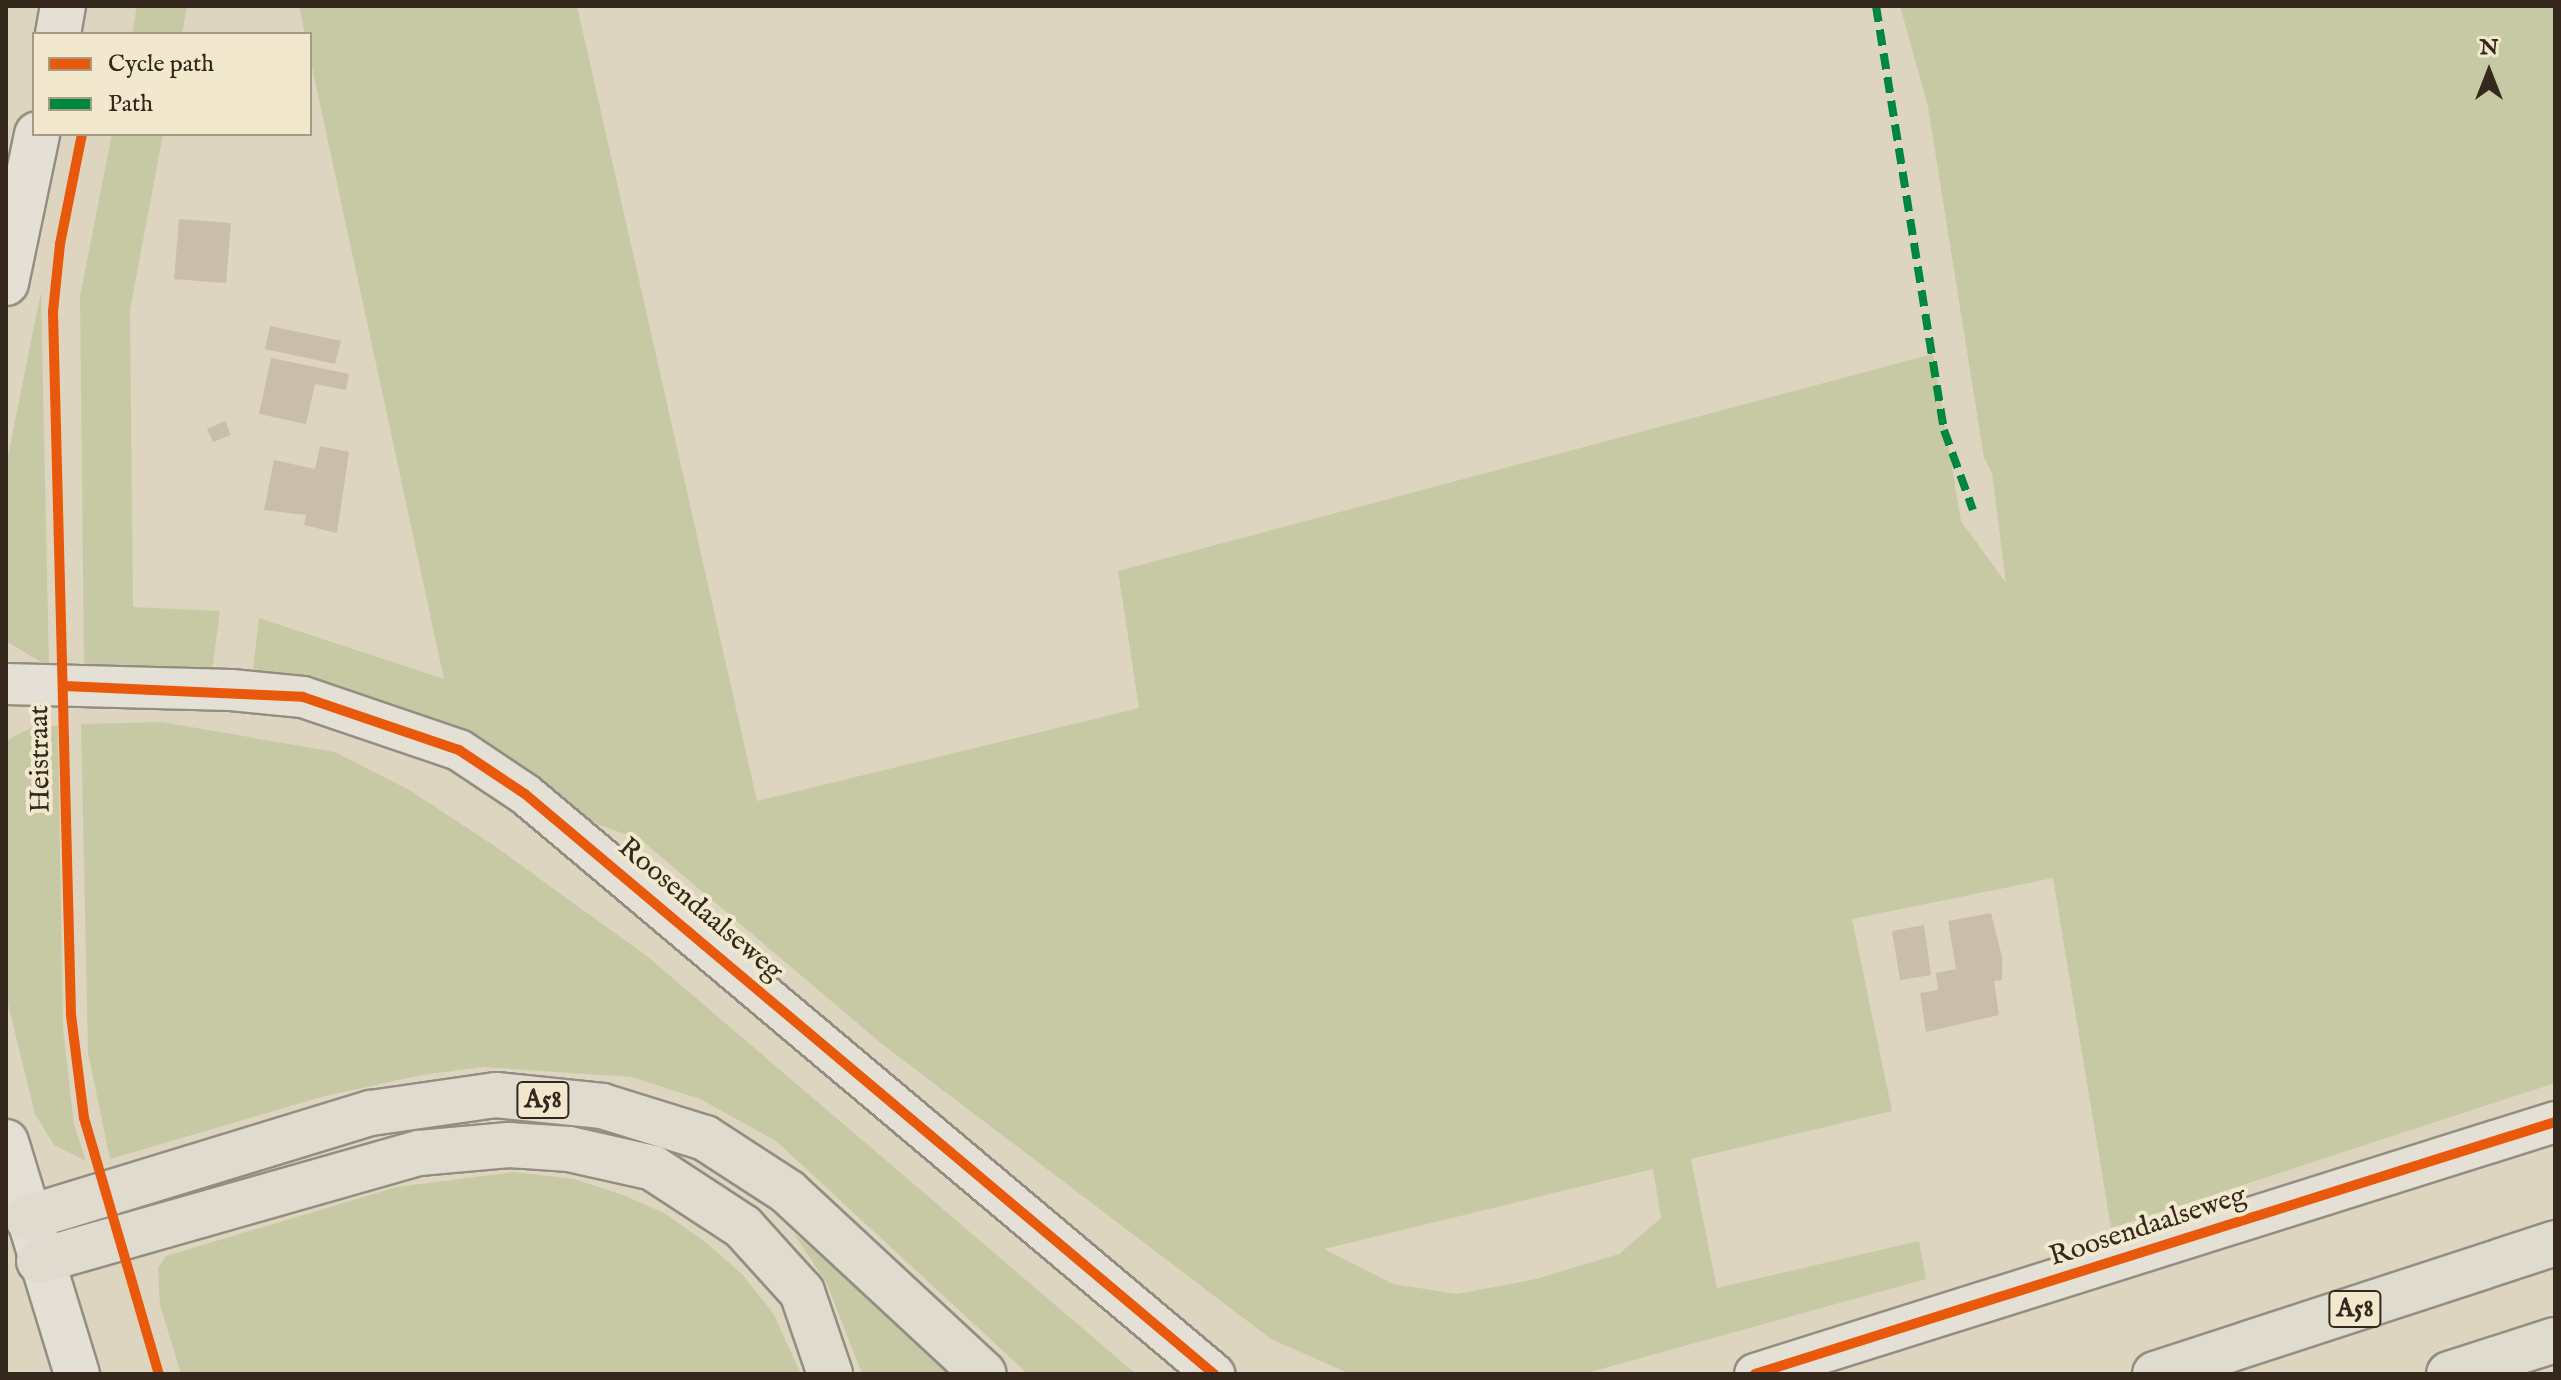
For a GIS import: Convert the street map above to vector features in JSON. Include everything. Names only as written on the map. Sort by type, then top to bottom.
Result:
[{"type":"highway","name":"A58","points":[[27,1218],[371,1113],[496,1095],[602,1106],[705,1138],[788,1192],[984,1374]]},
{"type":"highway","name":"A58","points":[[39,1261],[419,1153],[509,1145],[569,1149],[653,1168],[743,1227],[802,1292],[830,1374]]},
{"type":"highway","name":"A58","points":[[2155,1374],[2555,1243]]},
{"type":"highway","points":[[2449,1374],[2555,1340]]},
{"type":"street","points":[[58,32],[63,6]]},
{"type":"street","points":[[6,283],[37,136]]},
{"type":"street","name":"Roosendaalseweg","points":[[6,684],[231,690],[303,697],[459,750],[525,794],[1214,1374]]},
{"type":"street","name":"Roosendaalseweg","points":[[1755,1374],[2555,1122]]},
{"type":"street","points":[[6,1142],[39,1261],[77,1374]]},
{"type":"green space","points":[[137,6],[187,6],[182,32],[132,32]]},
{"type":"green space","points":[[299,6],[577,6],[757,801],[1139,708],[1118,571],[1933,354],[1961,521],[2006,583],[1992,473],[1984,458],[1928,107],[1900,6],[2555,6],[2555,1083],[2111,1228],[2053,878],[1852,919],[1892,1111],[1691,1159],[1717,1288],[1919,1241],[1926,1279],[1583,1374],[1350,1374],[1271,1339],[882,1044],[641,840],[594,823],[506,762],[410,713],[296,676],[253,671],[259,618],[444,679],[312,67],[312,32],[305,32]],"holes":[[[1653,1169],[1661,1218],[1619,1254],[1536,1279],[1457,1294],[1393,1284],[1324,1249]]]},
{"type":"green space","points":[[112,136],[163,136],[130,310],[133,607],[220,611],[212,670],[84,667],[80,296]]},
{"type":"green space","points":[[41,292],[49,667],[6,641],[6,466]]},
{"type":"green space","points":[[162,722],[335,752],[411,791],[493,845],[648,957],[1136,1374],[1028,1374],[776,1141],[700,1099],[632,1077],[483,1067],[422,1075],[325,1096],[110,1159],[88,1053],[81,724]]},
{"type":"green space","points":[[34,726],[58,726],[63,1029],[74,1125],[86,1161],[54,1145],[35,1114],[6,996],[6,741]]},
{"type":"green space","points":[[514,1172],[574,1179],[623,1195],[664,1213],[704,1241],[742,1274],[773,1313],[801,1374],[181,1374],[160,1305],[158,1268],[166,1256],[397,1187]]},
{"type":"green space","points":[[794,1234],[849,1276],[957,1374],[862,1374],[827,1284]]},
{"type":"building","points":[[179,219],[231,223],[226,283],[174,279]]},
{"type":"building","points":[[270,326],[341,341],[335,364],[265,349]]},
{"type":"building","points":[[271,358],[349,374],[346,390],[315,384],[306,424],[259,414]]},
{"type":"building","points":[[225,421],[231,435],[213,442],[207,429]]},
{"type":"building","points":[[320,446],[349,452],[337,533],[304,525],[306,515],[264,510],[274,460],[315,469]]},
{"type":"building","points":[[1991,913],[2002,957],[2002,980],[1994,981],[1999,1015],[1926,1032],[1920,993],[1938,990],[1936,973],[1956,969],[1948,921]]},
{"type":"building","points":[[1924,925],[1931,975],[1900,980],[1892,931]]},
{"type":"marked path","points":[[1876,6],[1944,430],[1973,510]]},
{"type":"cycle path","name":"Heistraat","points":[[82,136],[60,244],[53,312],[71,1015],[84,1118],[159,1374]]},
{"type":"cycle path","points":[[64,686],[303,697],[459,750],[525,794],[1214,1374]]},
{"type":"cycle path","points":[[1755,1374],[2555,1122]]}]
